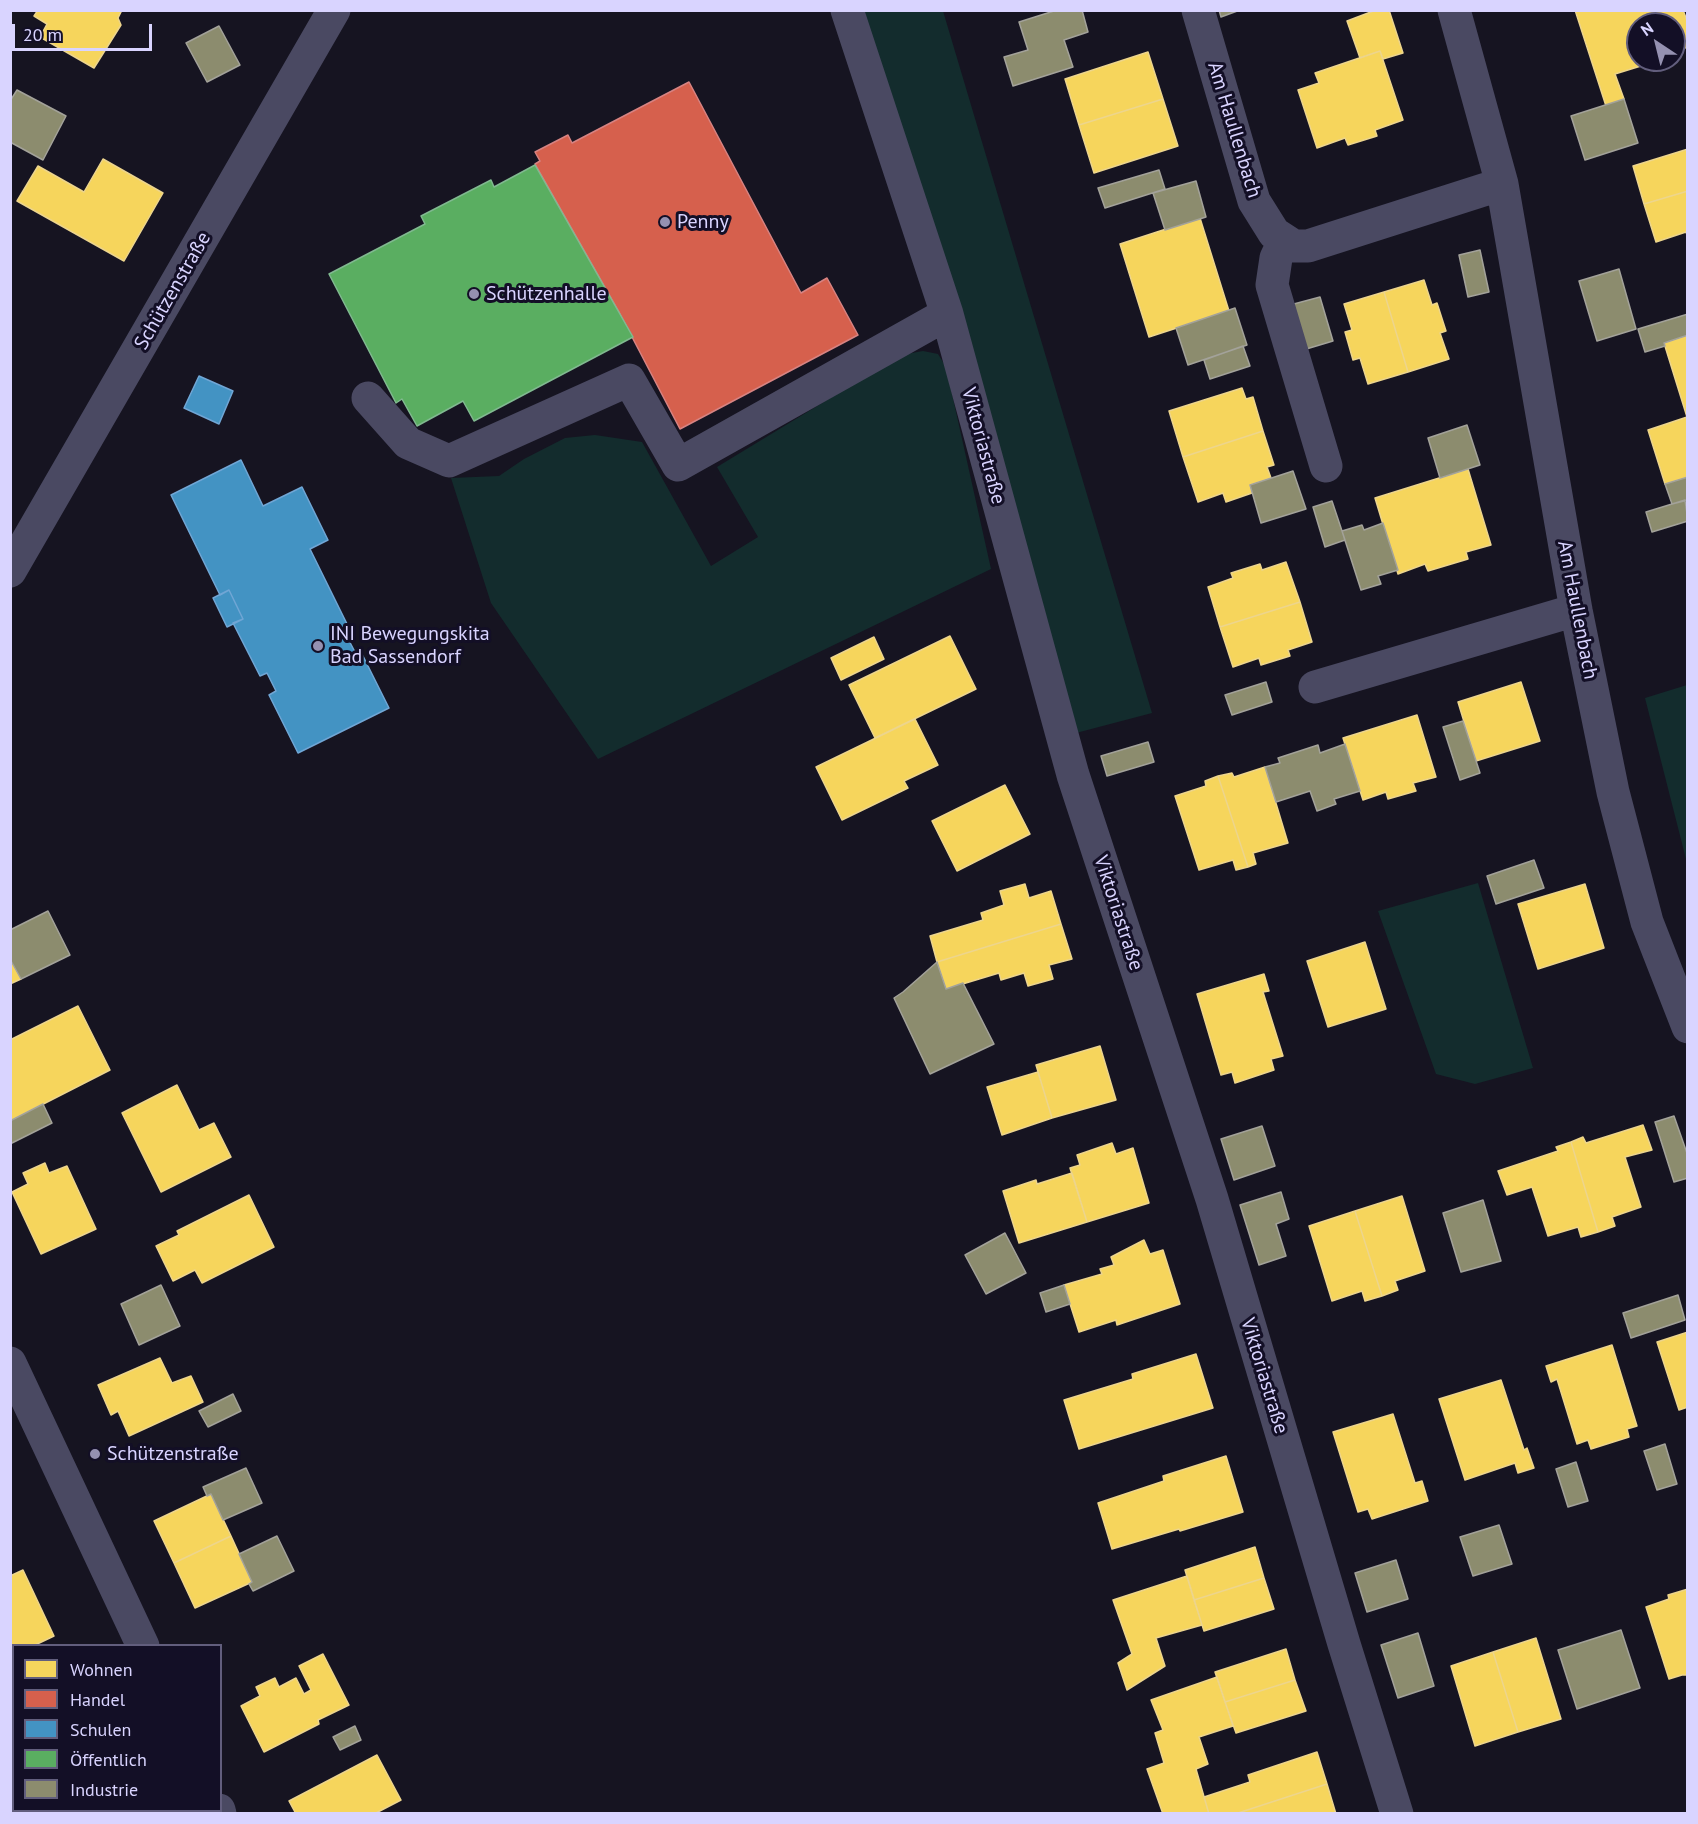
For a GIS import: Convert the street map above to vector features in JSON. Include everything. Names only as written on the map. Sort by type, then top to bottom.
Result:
[{"type":"street","name":"Schützenstraße","points":[[10,572],[334,10]]},
{"type":"street","name":"Viktoriastraße","points":[[848,10],[947,314],[1073,775],[1212,1199],[1337,1622],[1397,1814]]},
{"type":"street","name":"Am Haullenbach","points":[[1198,10],[1254,201],[1274,233],[1284,241]]},
{"type":"street","name":"Am Haullenbach","points":[[1455,10],[1502,184],[1576,610],[1613,792],[1647,922],[1688,1027]]},
{"type":"street","points":[[1326,466],[1272,285],[1276,258],[1284,241],[1294,246],[1308,246],[1502,184]]},
{"type":"street","points":[[368,398],[408,443],[449,461],[629,380],[678,465],[947,314]]},
{"type":"street","points":[[1315,687],[1576,610]]},
{"type":"street","points":[[10,1363],[142,1644]]},
{"type":"green space","points":[[861,11],[943,11],[1152,713],[1076,733]]},
{"type":"green space","points":[[923,351],[938,354],[946,367],[991,569],[598,759],[491,603],[451,478],[499,476],[524,459],[565,438],[595,435],[642,442],[711,566],[758,537],[717,467],[901,355]]},
{"type":"green space","points":[[1688,685],[1687,863],[1645,698]]},
{"type":"green space","points":[[1478,883],[1533,1068],[1475,1084],[1436,1074],[1378,911]]},
{"type":"building: Wohnen","points":[[38,10],[122,10],[118,18],[121,25],[94,68],[40,37],[47,24],[34,16]]},
{"type":"building: Wohnen","points":[[1376,10],[1389,10],[1403,53],[1383,59],[1380,51],[1360,58],[1347,21]]},
{"type":"building: Wohnen","points":[[1575,10],[1683,10],[1684,12],[1626,12],[1626,71],[1615,74],[1624,99],[1606,106]]},
{"type":"building: Wohnen","points":[[1686,18],[1688,23],[1688,47],[1686,48]]},
{"type":"building: Wohnen","points":[[1380,51],[1403,120],[1375,130],[1377,136],[1348,145],[1345,138],[1317,148],[1298,90],[1319,83],[1315,73]]},
{"type":"building: Wohnen","points":[[1148,52],[1163,99],[1079,125],[1065,79]]},
{"type":"building: Wohnen","points":[[1163,99],[1178,146],[1094,173],[1079,125]]},
{"type":"building: Wohnen","points":[[1688,149],[1688,191],[1644,204],[1633,166]]},
{"type":"building: Wohnen","points":[[103,159],[163,193],[124,261],[17,201],[38,166],[84,192]]},
{"type":"building: Wohnen","points":[[1688,191],[1688,238],[1686,232],[1656,242],[1644,204]]},
{"type":"building: Wohnen","points":[[1200,218],[1229,311],[1149,337],[1120,244]]},
{"type":"building: Wohnen","points":[[1424,280],[1432,305],[1437,303],[1446,331],[1440,333],[1449,359],[1408,372],[1384,292]]},
{"type":"building: Wohnen","points":[[1384,292],[1408,372],[1368,384],[1360,358],[1353,360],[1345,332],[1352,330],[1344,304]]},
{"type":"building: Wohnen","points":[[1688,335],[1688,477],[1665,484],[1648,430],[1687,417],[1664,343]]},
{"type":"building: Wohnen","points":[[1242,388],[1246,399],[1253,397],[1263,431],[1183,457],[1169,411]]},
{"type":"building: Wohnen","points":[[1263,431],[1274,465],[1267,467],[1271,478],[1250,485],[1252,493],[1226,502],[1223,493],[1198,502],[1183,457]]},
{"type":"building: Wohnen","points":[[1468,469],[1491,545],[1466,552],[1468,559],[1428,571],[1425,564],[1398,574],[1375,498]]},
{"type":"building: Wohnen","points":[[1286,562],[1300,602],[1220,627],[1208,587],[1233,578],[1231,573],[1260,564],[1262,570]]},
{"type":"building: Wohnen","points":[[1300,602],[1312,642],[1288,650],[1290,656],[1261,665],[1259,658],[1233,667],[1220,627]]},
{"type":"building: Wohnen","points":[[950,636],[976,689],[875,738],[849,685]]},
{"type":"building: Wohnen","points":[[874,637],[884,659],[841,680],[831,658]]},
{"type":"building: Wohnen","points":[[1521,682],[1540,741],[1476,761],[1458,702]]},
{"type":"building: Wohnen","points":[[1417,715],[1436,777],[1413,783],[1416,791],[1388,799],[1386,792],[1363,800],[1343,738]]},
{"type":"building: Wohnen","points":[[915,719],[938,765],[904,781],[908,788],[842,820],[816,767]]},
{"type":"building: Wohnen","points":[[1265,767],[1288,843],[1253,853],[1256,864],[1248,867],[1218,776],[1232,773],[1234,777]]},
{"type":"building: Wohnen","points":[[1218,776],[1248,867],[1236,870],[1233,860],[1199,870],[1175,796],[1206,786],[1205,781]]},
{"type":"building: Wohnen","points":[[1005,785],[1030,834],[957,871],[932,821]]},
{"type":"building: Wohnen","points":[[1025,884],[1029,898],[1051,891],[1061,924],[937,962],[930,936],[983,920],[981,913],[1004,905],[1000,891]]},
{"type":"building: Wohnen","points":[[1585,884],[1604,948],[1538,969],[1518,904]]},
{"type":"building: Wohnen","points":[[1061,924],[1072,959],[1049,965],[1053,979],[1028,986],[1024,973],[1001,980],[999,973],[946,989],[937,962]]},
{"type":"building: Wohnen","points":[[1365,942],[1386,1009],[1328,1027],[1307,961]]},
{"type":"building: Wohnen","points":[[10,959],[21,979],[10,984]]},
{"type":"building: Wohnen","points":[[1264,974],[1269,991],[1263,992],[1283,1056],[1271,1059],[1274,1070],[1235,1083],[1232,1072],[1221,1075],[1197,994]]},
{"type":"building: Wohnen","points":[[78,1006],[110,1070],[10,1121],[10,1040]]},
{"type":"building: Wohnen","points":[[1100,1046],[1116,1100],[1052,1118],[1036,1065]]},
{"type":"building: Wohnen","points":[[1038,1072],[1052,1118],[1002,1135],[987,1087]]},
{"type":"building: Wohnen","points":[[177,1085],[199,1130],[214,1123],[231,1157],[161,1192],[122,1113]]},
{"type":"building: Wohnen","points":[[1643,1125],[1652,1150],[1625,1157],[1641,1207],[1612,1217],[1615,1226],[1598,1232],[1571,1142],[1583,1137],[1586,1143]]},
{"type":"building: Wohnen","points":[[1571,1142],[1598,1232],[1581,1237],[1578,1227],[1548,1236],[1532,1187],[1507,1195],[1498,1171],[1558,1151],[1556,1147]]},
{"type":"building: Wohnen","points":[[1112,1143],[1116,1154],[1133,1148],[1149,1203],[1087,1222],[1070,1168],[1080,1165],[1077,1155]]},
{"type":"building: Wohnen","points":[[45,1163],[49,1173],[67,1166],[96,1229],[41,1254],[12,1192],[28,1184],[23,1173]]},
{"type":"building: Wohnen","points":[[1072,1173],[1087,1222],[1019,1243],[1003,1191],[1036,1180],[1037,1184]]},
{"type":"building: Wohnen","points":[[249,1195],[274,1247],[202,1283],[195,1270],[173,1281],[156,1246],[179,1235],[177,1231]]},
{"type":"building: Wohnen","points":[[1402,1196],[1425,1271],[1395,1281],[1398,1290],[1382,1296],[1355,1211]]},
{"type":"building: Wohnen","points":[[1355,1211],[1382,1296],[1365,1301],[1362,1291],[1332,1301],[1309,1226]]},
{"type":"building: Wohnen","points":[[1144,1240],[1150,1254],[1163,1250],[1180,1304],[1117,1325],[1116,1320],[1079,1332],[1064,1285],[1102,1274],[1100,1269],[1114,1265],[1111,1257]]},
{"type":"building: Wohnen","points":[[1688,1332],[1688,1407],[1679,1410],[1657,1342]]},
{"type":"building: Wohnen","points":[[1612,1345],[1637,1426],[1627,1429],[1629,1437],[1591,1449],[1588,1440],[1577,1444],[1557,1379],[1551,1382],[1546,1366]]},
{"type":"building: Wohnen","points":[[1196,1354],[1213,1408],[1079,1449],[1064,1400],[1133,1379],[1132,1374]]},
{"type":"building: Wohnen","points":[[160,1358],[172,1383],[191,1376],[203,1402],[129,1436],[118,1411],[111,1415],[98,1385]]},
{"type":"building: Wohnen","points":[[1501,1380],[1524,1450],[1527,1448],[1534,1468],[1518,1473],[1515,1463],[1465,1480],[1439,1399]]},
{"type":"building: Wohnen","points":[[1393,1414],[1415,1483],[1422,1481],[1428,1501],[1372,1519],[1368,1509],[1358,1512],[1333,1432]]},
{"type":"building: Wohnen","points":[[1226,1456],[1243,1512],[1112,1549],[1098,1503],[1164,1481],[1163,1476]]},
{"type":"building: Wohnen","points":[[211,1494],[231,1536],[174,1563],[154,1521]]},
{"type":"building: Wohnen","points":[[231,1536],[252,1582],[195,1608],[174,1563]]},
{"type":"building: Wohnen","points":[[1255,1547],[1264,1578],[1194,1600],[1185,1570]]},
{"type":"building: Wohnen","points":[[23,1570],[54,1636],[37,1644],[12,1644],[12,1656],[10,1656],[10,1576]]},
{"type":"building: Wohnen","points":[[1187,1576],[1202,1625],[1156,1638],[1165,1666],[1127,1690],[1118,1663],[1132,1654],[1113,1600]]},
{"type":"building: Wohnen","points":[[1264,1578],[1274,1609],[1204,1631],[1194,1600]]},
{"type":"building: Wohnen","points":[[1688,1589],[1688,1675],[1669,1679],[1646,1607],[1669,1599],[1668,1595]]},
{"type":"building: Wohnen","points":[[1536,1638],[1561,1719],[1518,1732],[1493,1652]]},
{"type":"building: Wohnen","points":[[1286,1649],[1295,1680],[1225,1702],[1215,1672]]},
{"type":"building: Wohnen","points":[[1493,1652],[1518,1732],[1475,1746],[1451,1666]]},
{"type":"building: Wohnen","points":[[323,1654],[349,1705],[318,1720],[319,1724],[264,1752],[241,1706],[260,1696],[256,1687],[275,1678],[279,1687],[296,1678],[304,1694],[311,1690],[299,1666]]},
{"type":"building: Wohnen","points":[[1217,1677],[1233,1726],[1199,1737],[1208,1764],[1196,1769],[1209,1814],[1163,1814],[1147,1769],[1164,1763],[1155,1733],[1163,1730],[1151,1700]]},
{"type":"building: Wohnen","points":[[1295,1680],[1306,1711],[1236,1733],[1225,1702]]},
{"type":"building: Wohnen","points":[[1317,1752],[1327,1784],[1235,1814],[1209,1814],[1204,1797],[1250,1782],[1248,1775]]},
{"type":"building: Wohnen","points":[[377,1755],[401,1800],[374,1814],[296,1814],[289,1801]]},
{"type":"building: Wohnen","points":[[1327,1784],[1336,1814],[1235,1814]]},
{"type":"building: Wohnen","points":[[89,1812],[160,1812],[160,1814],[90,1814]]},
{"type":"building: Handel","name":"Penny","points":[[689,82],[801,293],[827,278],[858,335],[680,429],[619,312],[535,164],[540,161],[535,152],[568,135],[572,143]]},
{"type":"building: Schulen","points":[[199,376],[233,391],[219,424],[184,408]]},
{"type":"building: Schulen","points":[[241,460],[263,506],[302,487],[328,540],[310,549],[350,630],[345,633],[355,652],[360,650],[389,708],[298,753],[269,695],[276,691],[267,673],[260,676],[233,623],[243,619],[229,590],[220,595],[171,495]]},
{"type":"building: Schulen","points":[[229,590],[243,619],[227,627],[213,598]]},
{"type":"building: Öffentlich","name":"Schützenhalle","points":[[535,165],[633,337],[474,421],[463,401],[417,426],[402,399],[396,403],[329,274],[425,224],[421,216],[491,180],[494,187]]},
{"type":"building: Industrie","points":[[1057,10],[1082,10],[1088,32],[1064,40],[1073,67],[1013,86],[1004,57],[1028,50],[1019,22]]},
{"type":"building: Industrie","points":[[1219,10],[1240,10],[1221,17]]},
{"type":"building: Industrie","points":[[219,26],[240,65],[207,82],[186,43]]},
{"type":"building: Industrie","points":[[17,90],[66,116],[43,160],[10,142],[10,101]]},
{"type":"building: Industrie","points":[[1624,99],[1638,143],[1585,160],[1571,116]]},
{"type":"building: Industrie","points":[[1159,170],[1165,189],[1105,208],[1098,188]]},
{"type":"building: Industrie","points":[[1196,181],[1206,217],[1165,230],[1153,193]]},
{"type":"building: Industrie","points":[[1480,250],[1489,292],[1468,297],[1459,255]]},
{"type":"building: Industrie","points":[[1619,269],[1636,329],[1597,341],[1579,281]]},
{"type":"building: Industrie","points":[[1320,297],[1333,341],[1303,350],[1290,305]]},
{"type":"building: Industrie","points":[[1235,308],[1247,345],[1188,365],[1176,328]]},
{"type":"building: Industrie","points":[[1688,314],[1688,335],[1645,352],[1638,329]]},
{"type":"building: Industrie","points":[[1243,346],[1250,366],[1210,379],[1204,360]]},
{"type":"building: Industrie","points":[[1467,425],[1480,465],[1440,478],[1428,438]]},
{"type":"building: Industrie","points":[[1293,471],[1306,509],[1261,523],[1250,485]]},
{"type":"building: Industrie","points":[[1688,477],[1688,500],[1672,504],[1665,484]]},
{"type":"building: Industrie","points":[[1685,500],[1688,521],[1652,532],[1646,512]]},
{"type":"building: Industrie","points":[[1332,501],[1345,540],[1325,547],[1313,507]]},
{"type":"building: Industrie","points":[[1383,523],[1398,570],[1378,576],[1381,584],[1361,590],[1342,531],[1362,525],[1364,530]]},
{"type":"building: Industrie","points":[[1266,682],[1272,702],[1232,715],[1225,695]]},
{"type":"building: Industrie","points":[[1463,721],[1480,773],[1460,780],[1443,727]]},
{"type":"building: Industrie","points":[[1148,742],[1154,762],[1107,776],[1101,756]]},
{"type":"building: Industrie","points":[[1345,744],[1360,791],[1334,799],[1336,804],[1317,811],[1310,791],[1276,802],[1265,767],[1280,763],[1278,758],[1318,745],[1320,753]]},
{"type":"building: Industrie","points":[[1534,860],[1544,888],[1496,904],[1487,876]]},
{"type":"building: Industrie","points":[[48,911],[70,955],[21,979],[10,959],[10,930]]},
{"type":"building: Industrie","points":[[937,962],[946,989],[963,983],[994,1044],[930,1074],[894,998]]},
{"type":"building: Industrie","points":[[43,1104],[52,1123],[10,1144],[10,1121]]},
{"type":"building: Industrie","points":[[1674,1116],[1688,1156],[1688,1178],[1674,1182],[1655,1122]]},
{"type":"building: Industrie","points":[[1262,1126],[1275,1166],[1234,1180],[1221,1139]]},
{"type":"building: Industrie","points":[[1281,1192],[1289,1219],[1276,1224],[1286,1256],[1259,1265],[1240,1205]]},
{"type":"building: Industrie","points":[[1483,1200],[1501,1261],[1461,1272],[1443,1213]]},
{"type":"building: Industrie","points":[[1005,1233],[1026,1273],[986,1294],[965,1255]]},
{"type":"building: Industrie","points":[[161,1285],[180,1326],[139,1345],[121,1304]]},
{"type":"building: Industrie","points":[[1064,1285],[1070,1304],[1046,1312],[1040,1293]]},
{"type":"building: Industrie","points":[[1678,1295],[1685,1320],[1631,1338],[1623,1313]]},
{"type":"building: Industrie","points":[[233,1394],[241,1411],[208,1427],[199,1411]]},
{"type":"building: Industrie","points":[[1665,1444],[1677,1484],[1657,1490],[1644,1451]]},
{"type":"building: Industrie","points":[[1576,1462],[1588,1501],[1568,1507],[1556,1469]]},
{"type":"building: Industrie","points":[[246,1468],[262,1503],[223,1520],[211,1494],[207,1496],[203,1487]]},
{"type":"building: Industrie","points":[[1499,1525],[1512,1564],[1473,1576],[1460,1537]]},
{"type":"building: Industrie","points":[[277,1536],[294,1571],[253,1591],[249,1584],[252,1582],[239,1554]]},
{"type":"building: Industrie","points":[[1396,1560],[1408,1599],[1367,1612],[1355,1573]]},
{"type":"building: Industrie","points":[[1621,1630],[1640,1688],[1577,1709],[1558,1650]]},
{"type":"building: Industrie","points":[[1418,1633],[1434,1686],[1398,1698],[1381,1645]]},
{"type":"building: Industrie","points":[[355,1726],[361,1740],[340,1750],[333,1737]]},
{"type":"place","name":"Penny","points":[[665,222]]},
{"type":"place","name":"Schützenhalle","points":[[474,294]]},
{"type":"place","name":"INI Bewegungskita Bad Sassendorf","points":[[318,646]]},
{"type":"place","name":"Schützenstraße","points":[[95,1454]]}]
